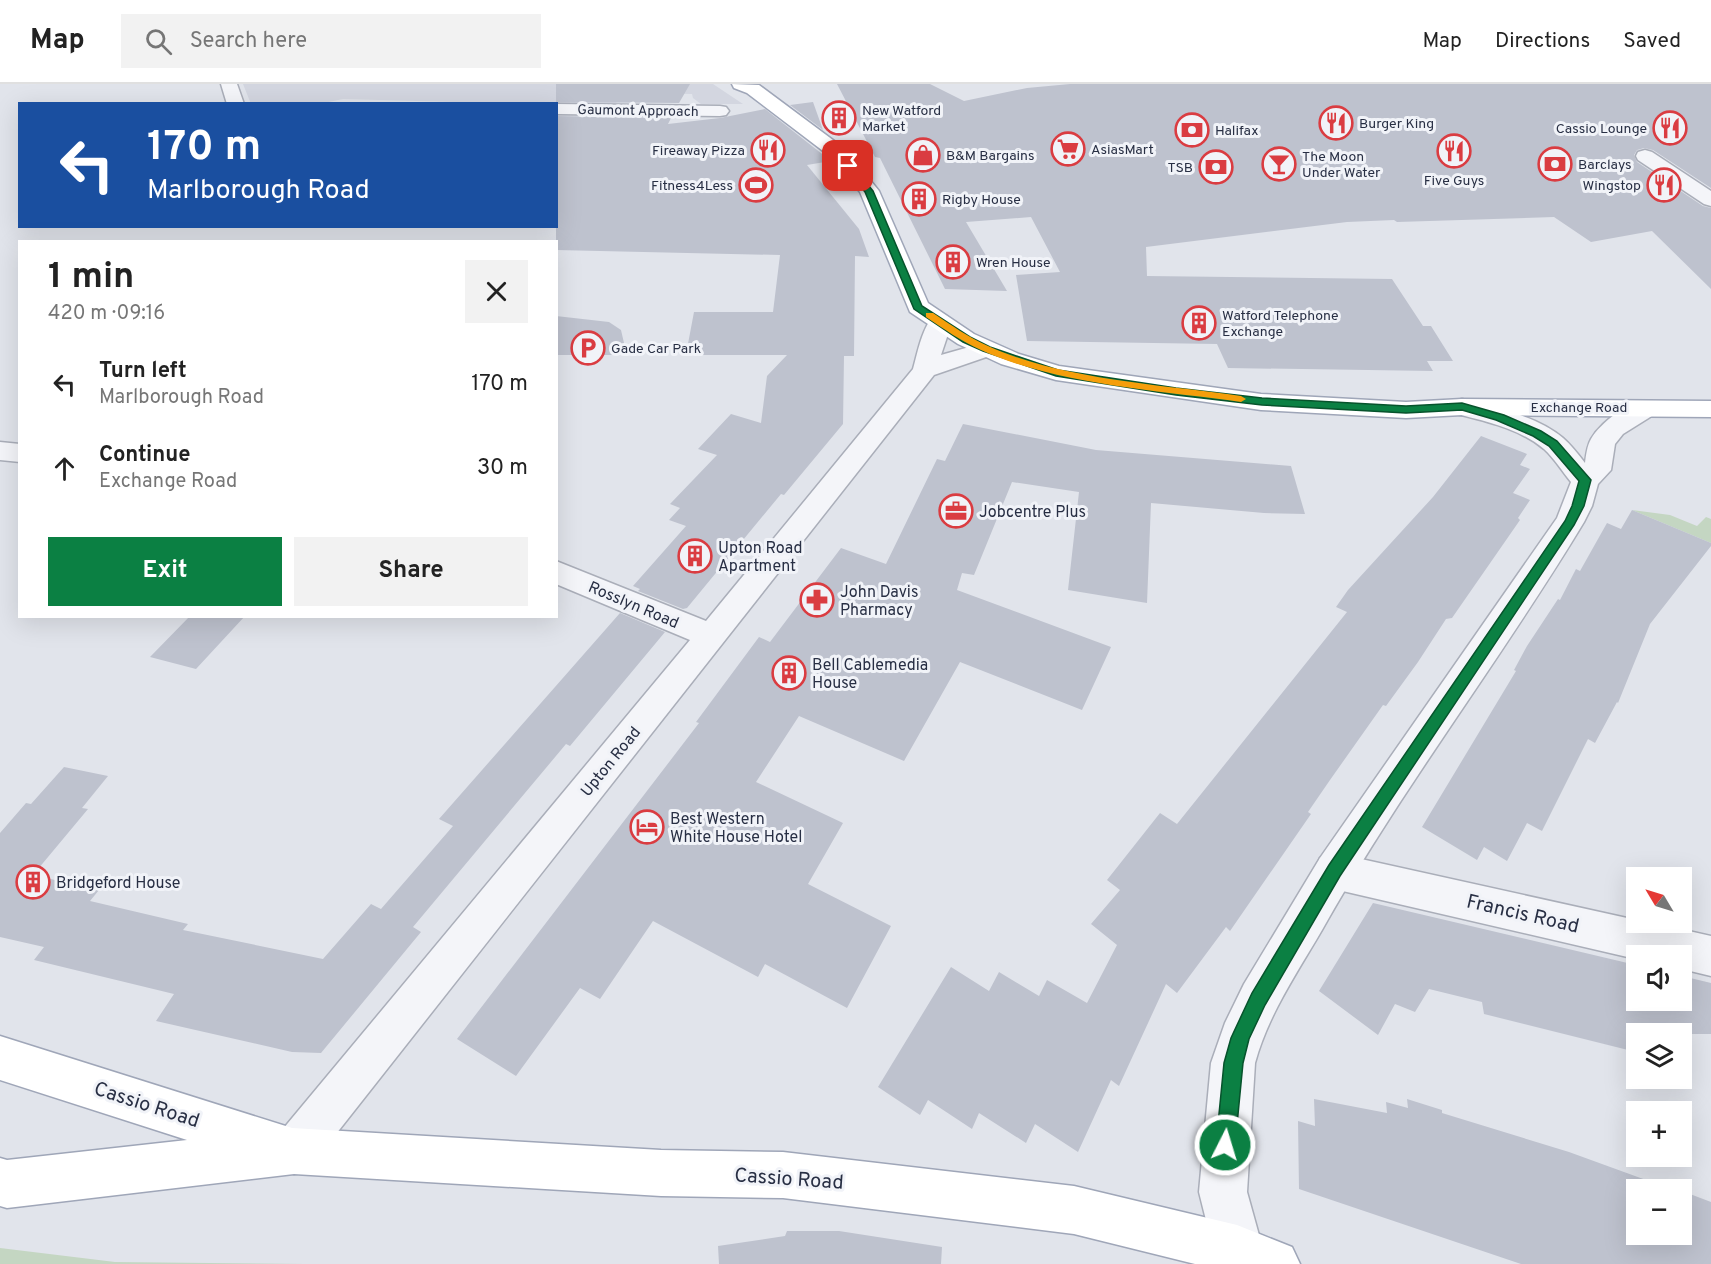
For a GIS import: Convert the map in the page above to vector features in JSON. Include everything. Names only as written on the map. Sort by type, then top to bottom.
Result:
[{"type":"main road","name":"Exchange Road","points":[[750,86],[838,153],[869,191],[918,307],[966,339],[987,349],[1056,373],[1176,392],[1262,402],[1406,410],[1462,406],[1711,410]]},
{"type":"main road","name":"Cassio Road","points":[[0,1058],[294,1151]]},
{"type":"main road","name":"Cassio Road","points":[[0,1182],[7,1184],[294,1151],[661,1173],[783,1175],[842,1180],[1074,1210],[1251,1259]]},
{"type":"street","points":[[229,84],[235,102]]},
{"type":"street","name":"Gaumont Approach","points":[[558,109],[720,111]]},
{"type":"street","points":[[1645,156],[1711,200]]},
{"type":"street","name":"Upton Road","points":[[294,1151],[926,370],[933,337],[940,322]]},
{"type":"street","name":"Upton Road","points":[[926,370],[955,358],[987,349]]},
{"type":"street","points":[[1462,406],[1500,418],[1537,434],[1553,444],[1585,480]]},
{"type":"street","points":[[1251,1259],[1223,1192],[1233,1063],[1240,1038],[1259,999],[1334,871],[1570,522],[1578,506],[1585,480],[1597,470],[1602,442],[1614,428],[1646,408]]},
{"type":"street","points":[[0,451],[18,453]]},
{"type":"street","name":"Rosslyn Road","points":[[558,573],[712,636]]},
{"type":"street","name":"Francis Road","points":[[1334,871],[1711,956]]},
{"type":"shaded area","points":[[243,84],[713,84],[743,104],[701,104],[693,98],[692,94],[626,93],[616,103],[598,106],[558,105],[558,102],[343,99],[329,102],[250,102]]},
{"type":"green space","points":[[1632,510],[1670,515],[1697,526],[1706,517],[1711,519],[1711,543]]},
{"type":"green space","points":[[0,1248],[115,1262],[305,1264],[0,1264]]},
{"type":"building","points":[[556,84],[690,84],[679,103],[556,102]]},
{"type":"building","points":[[837,84],[930,84],[964,101],[1027,88],[1070,84],[1711,84],[1711,188],[1653,150],[1644,148],[1637,150],[1634,155],[1637,162],[1703,206],[1711,208],[1711,289],[1652,231],[1591,242],[1554,217],[1347,222],[1146,247],[1147,276],[1392,279],[1423,326],[1431,326],[1453,361],[1427,361],[1433,371],[1228,368],[1217,344],[1027,341],[1016,275],[1060,272],[1031,217],[966,222],[1007,291],[945,289],[880,158],[875,157]]},
{"type":"building","points":[[813,102],[823,130],[790,105]]},
{"type":"building","points":[[765,109],[831,161],[807,165],[859,229],[869,257],[855,256],[854,356],[844,356],[843,424],[784,495],[781,494],[687,608],[683,609],[638,591],[640,589],[633,586],[686,526],[669,520],[680,508],[670,504],[717,455],[698,449],[731,414],[761,423],[767,376],[787,355],[694,355],[695,349],[687,349],[694,312],[773,312],[780,255],[558,250],[556,228],[558,228],[558,116],[671,118],[668,124],[720,118]]},
{"type":"building","points":[[558,316],[609,322],[621,330],[624,343],[614,355],[558,355]]},
{"type":"building","points":[[963,424],[1096,450],[1291,466],[1305,514],[1264,513],[1151,503],[1147,603],[1068,590],[1079,492],[1012,482],[974,575],[962,573],[957,590],[1111,647],[1082,710],[960,662],[904,761],[799,716],[756,782],[843,823],[808,884],[891,926],[847,1008],[765,964],[758,977],[653,921],[600,999],[580,988],[516,1076],[457,1039],[699,723],[696,722],[759,637],[770,642],[841,548],[886,564],[937,459],[945,461]]},
{"type":"building","points":[[1481,436],[1527,454],[1520,465],[1530,469],[1513,493],[1530,500],[1518,518],[1520,520],[1452,618],[1446,619],[1418,662],[1386,706],[1383,705],[1330,780],[1308,812],[1311,814],[1230,931],[1226,927],[1177,993],[1166,984],[1119,1086],[1111,1080],[1078,1152],[1035,1124],[1026,1143],[979,1113],[972,1129],[928,1100],[920,1115],[878,1087],[951,967],[989,991],[999,972],[1039,996],[1047,980],[1087,1003],[1117,945],[1091,924],[1120,890],[1107,880],[1160,813],[1177,824],[1347,612],[1336,607],[1348,590],[1433,497]]},
{"type":"building","points":[[1632,510],[1711,543],[1711,546],[1650,624],[1618,703],[1595,743],[1588,739],[1542,831],[1527,823],[1507,861],[1484,847],[1477,860],[1422,827],[1516,671],[1514,670],[1527,646],[1558,599],[1560,600],[1576,569],[1580,571],[1607,523],[1621,529]]},
{"type":"building","points":[[620,613],[665,632],[570,746],[566,744],[413,927],[421,932],[321,1053],[292,1052],[156,1021],[174,994],[34,960],[44,947],[0,937],[0,833],[26,803],[31,804],[64,767],[108,776],[82,808],[88,809],[33,875],[99,890],[90,901],[188,924],[183,930],[323,959],[371,904],[381,909],[453,826],[439,819]]},
{"type":"building","points":[[188,618],[243,618],[196,669],[150,657]]},
{"type":"building","points":[[1373,903],[1626,963],[1626,1011],[1692,1011],[1692,978],[1711,983],[1711,1034],[1692,1034],[1692,1023],[1626,1023],[1626,1050],[1484,1014],[1482,1002],[1429,989],[1415,1012],[1395,1004],[1378,1035],[1319,991]]},
{"type":"building","points":[[1314,1099],[1387,1113],[1386,1102],[1408,1108],[1407,1099],[1442,1110],[1442,1113],[1569,1152],[1643,1179],[1626,1179],[1626,1245],[1692,1245],[1692,1195],[1711,1202],[1711,1264],[1521,1264],[1299,1189],[1298,1121],[1315,1126]]},
{"type":"building","points":[[787,1231],[839,1231],[942,1247],[941,1264],[719,1264],[718,1246],[785,1236]]},
{"type":"slow traffic","points":[[929,315],[952,331],[987,349],[1010,359],[1056,373],[1176,392],[1241,399]]},
{"type":"place","name":"New Watford Market","points":[[839,118]]},
{"type":"place","name":"Burger King","points":[[1336,123]]},
{"type":"place","name":"Cassio Lounge","points":[[1670,128]]},
{"type":"place","name":"Halifax","points":[[1192,130]]},
{"type":"place","name":"AsiasMart","points":[[1068,149]]},
{"type":"place","name":"Fireaway Pizza","points":[[768,150]]},
{"type":"place","name":"Five Guys","points":[[1454,151]]},
{"type":"place","name":"B&M Bargains","points":[[923,155]]},
{"type":"place","name":"The Moon Under Water","points":[[1279,164]]},
{"type":"place","name":"Barclays","points":[[1555,164]]},
{"type":"place","name":"TSB","points":[[1216,167]]},
{"type":"place","name":"Fitness4Less","points":[[756,185]]},
{"type":"place","name":"Wingstop","points":[[1664,185]]},
{"type":"place","name":"Rigby House","points":[[919,199]]},
{"type":"place","name":"Wren House","points":[[953,262]]},
{"type":"place","name":"Watford Telephone Exchange","points":[[1199,323]]},
{"type":"place","name":"Gade Car Park","points":[[588,348]]},
{"type":"place","name":"Jobcentre Plus","points":[[956,511]]},
{"type":"place","name":"Upton Road Apartment","points":[[695,556]]},
{"type":"place","name":"John Davis Pharmacy","points":[[817,600]]},
{"type":"place","name":"Bell Cablemedia House","points":[[789,673]]},
{"type":"place","name":"Best Western White House Hotel","points":[[647,827]]},
{"type":"place","name":"Bridgeford House","points":[[33,882]]},
{"type":"route","points":[[848,166],[869,191],[918,307],[966,339],[1010,359],[1056,373],[1176,392],[1262,402],[1406,410],[1462,406],[1522,426],[1537,434],[1553,444],[1585,480],[1578,506],[1570,522],[1334,871],[1259,999],[1240,1038],[1233,1063],[1225,1145]]}]
